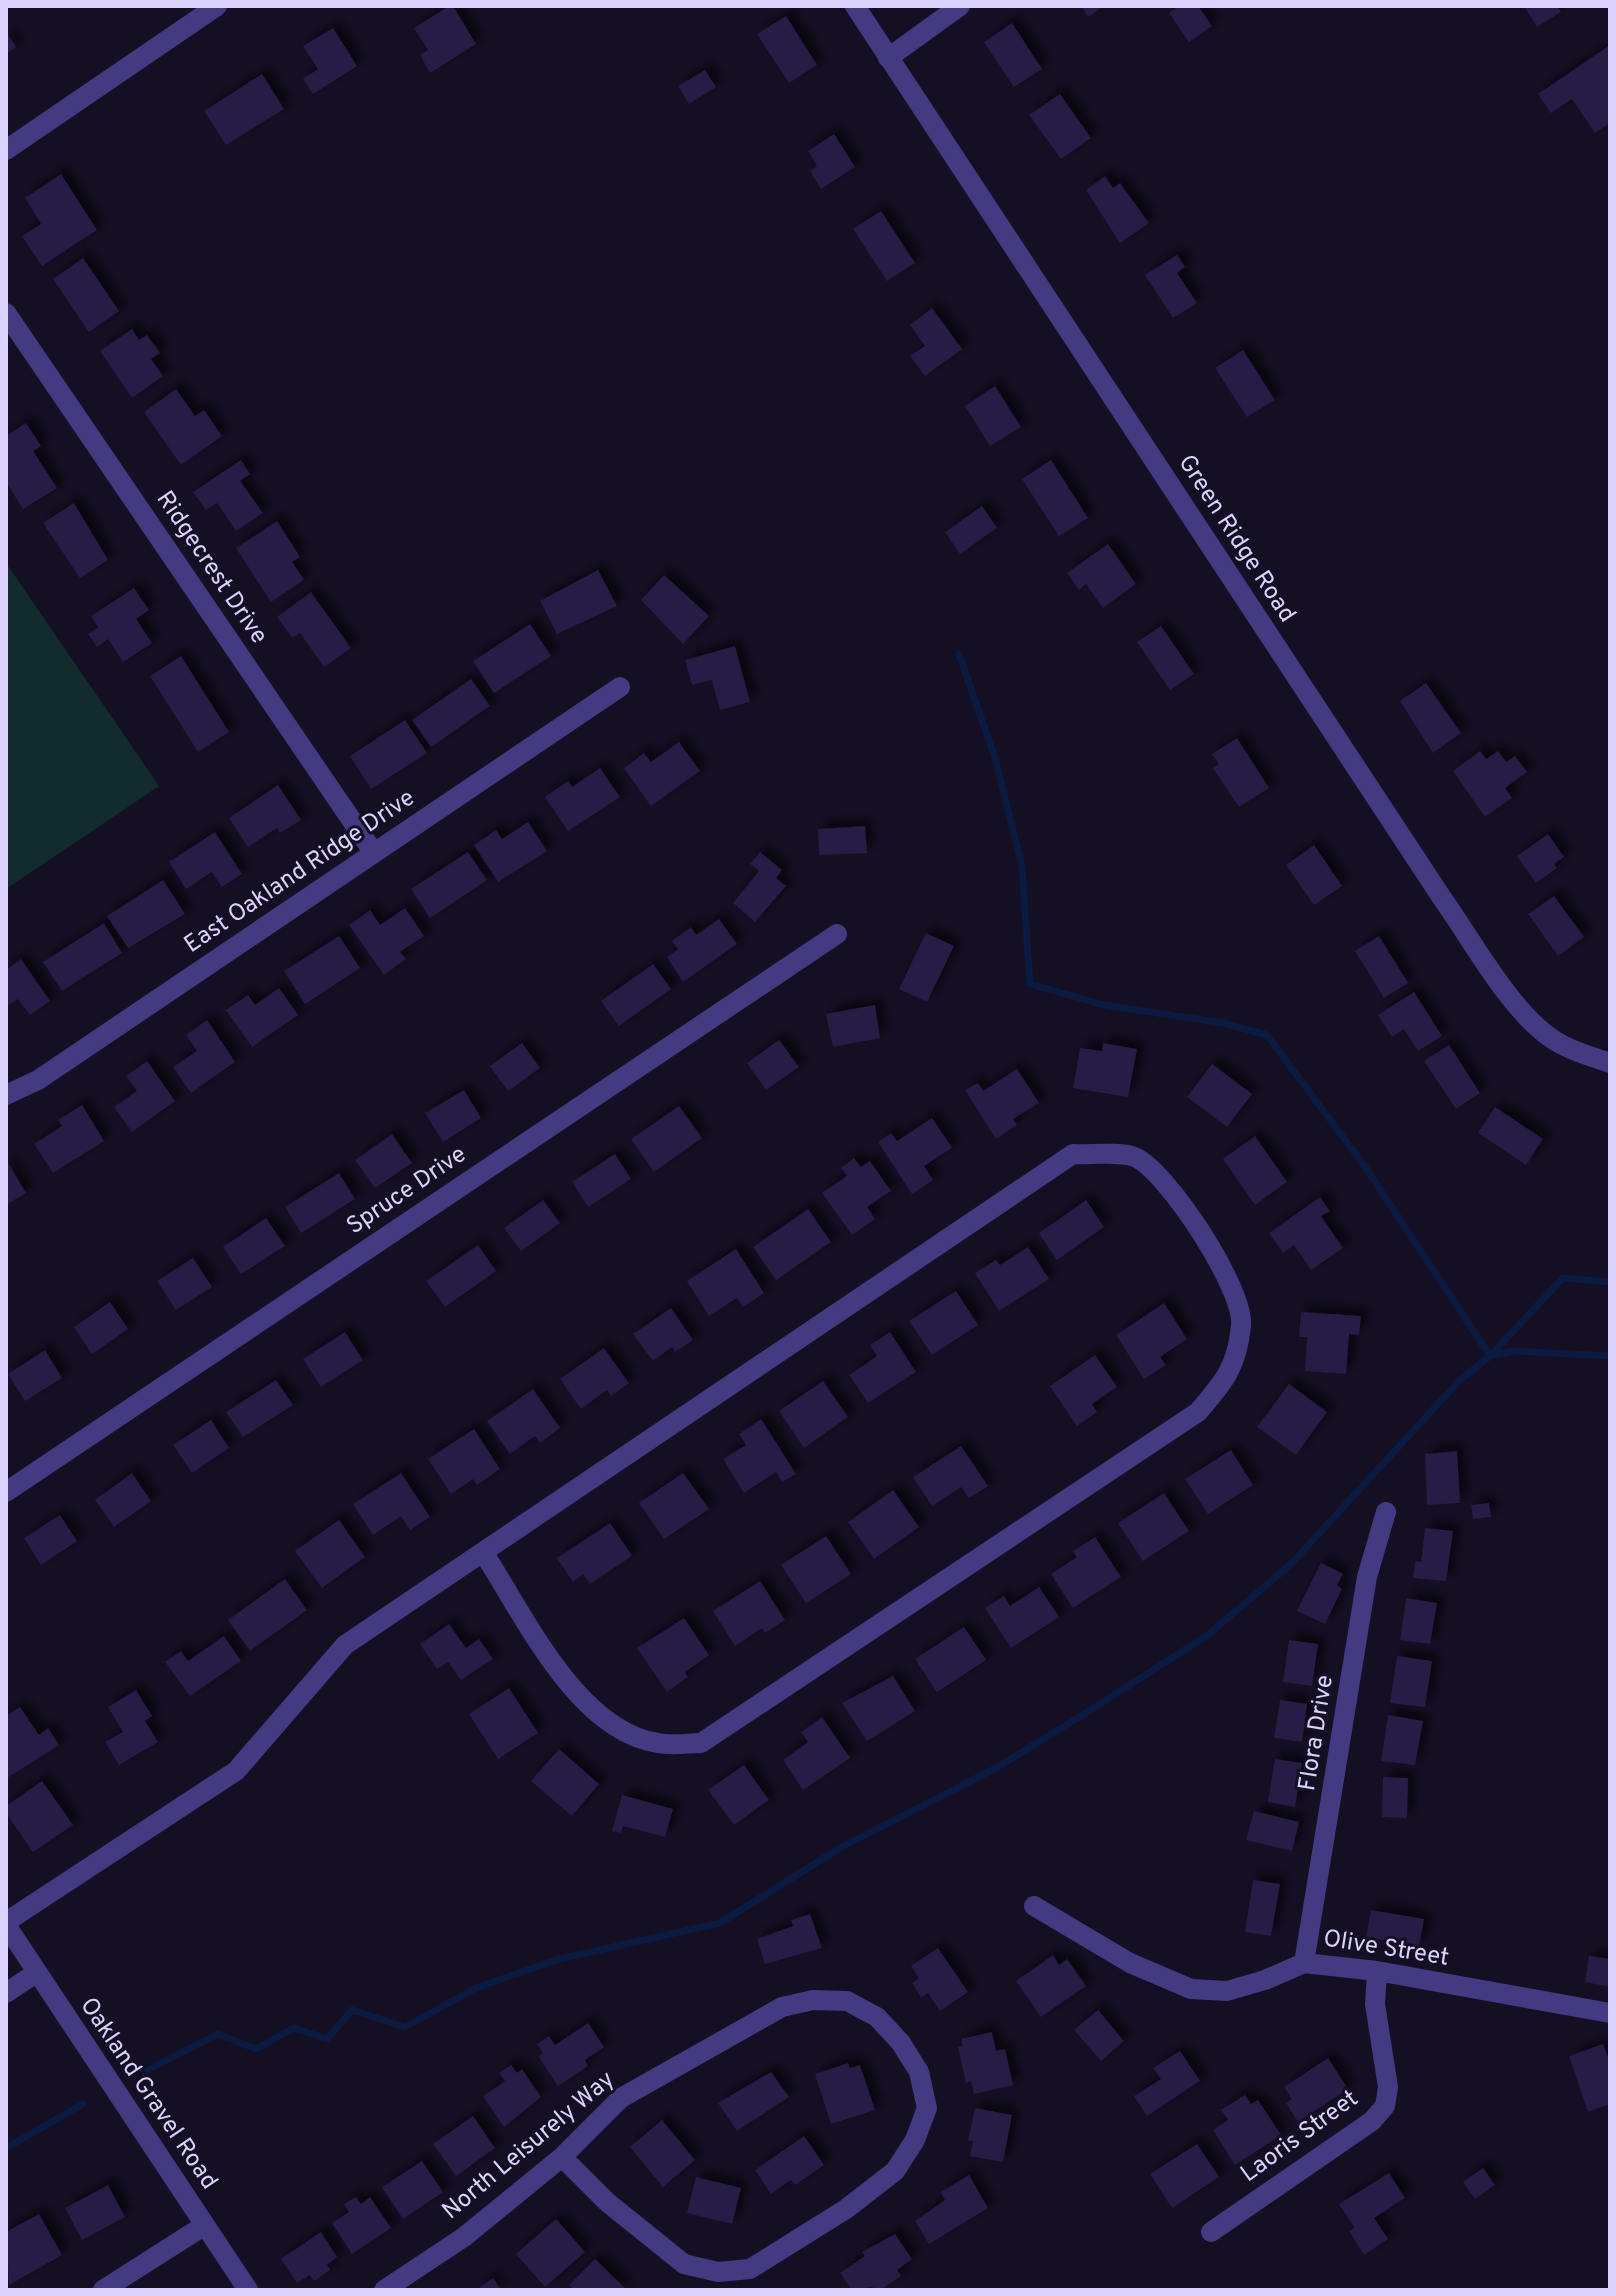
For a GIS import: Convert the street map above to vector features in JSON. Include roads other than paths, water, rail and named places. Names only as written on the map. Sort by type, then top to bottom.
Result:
[{"type":"street","points":[[6,150],[217,6]]},
{"type":"street","name":"Green Ridge Road","points":[[855,6],[1407,845],[1516,1003],[1543,1033],[1579,1053],[1610,1063]]},
{"type":"street","points":[[888,58],[960,6]]},
{"type":"street","name":"Ridgecrest Drive","points":[[6,313],[374,853]]},
{"type":"street","name":"East Oakland Ridge Drive","points":[[6,1095],[38,1080],[620,687]]},
{"type":"street","name":"Spruce Drive","points":[[6,1492],[837,934]]},
{"type":"street","points":[[6,1924],[236,1771],[345,1645],[1073,1154],[1134,1157],[1171,1189],[1226,1270],[1242,1323],[1230,1376],[1198,1412],[701,1743],[657,1743],[611,1726],[570,1687],[483,1552]]},
{"type":"street","name":"Flora Drive","points":[[1304,1963],[1367,1577],[1386,1512]]},
{"type":"street","name":"Olive Street","points":[[1034,1906],[1130,1963],[1191,1989],[1227,1991],[1265,1980],[1304,1963],[1377,1971],[1610,2013]]},
{"type":"street","name":"Oakland Gravel Road","points":[[6,1924],[248,2290]]},
{"type":"street","name":"Laoris Street","points":[[1211,2232],[1372,2121],[1385,2106],[1388,2087],[1375,2004],[1377,1971]]},
{"type":"street","points":[[6,1993],[36,1973]]},
{"type":"street","name":"North Leisurely Way","points":[[384,2290],[464,2237],[562,2157],[621,2098],[782,2007],[813,2000],[847,2001],[877,2017],[901,2043],[919,2072],[927,2108],[915,2140],[895,2171],[846,2209],[750,2269],[718,2272],[684,2264],[607,2202],[562,2157]]},
{"type":"street","points":[[103,2290],[205,2225]]},
{"type":"waterway","points":[[959,654],[995,758],[1022,866],[1030,984],[1104,1005],[1223,1023],[1267,1035],[1366,1168],[1490,1356],[1563,1278],[1610,1282]]},
{"type":"waterway","points":[[148,2070],[218,2034],[256,2049],[294,2028],[327,2039],[352,2010],[405,2027],[476,1988],[559,1959],[720,1923],[840,1848],[996,1768],[1208,1635],[1291,1564],[1459,1381],[1490,1356],[1514,1351],[1610,1356]]},
{"type":"waterway","points":[[6,2148],[83,2104]]}]
